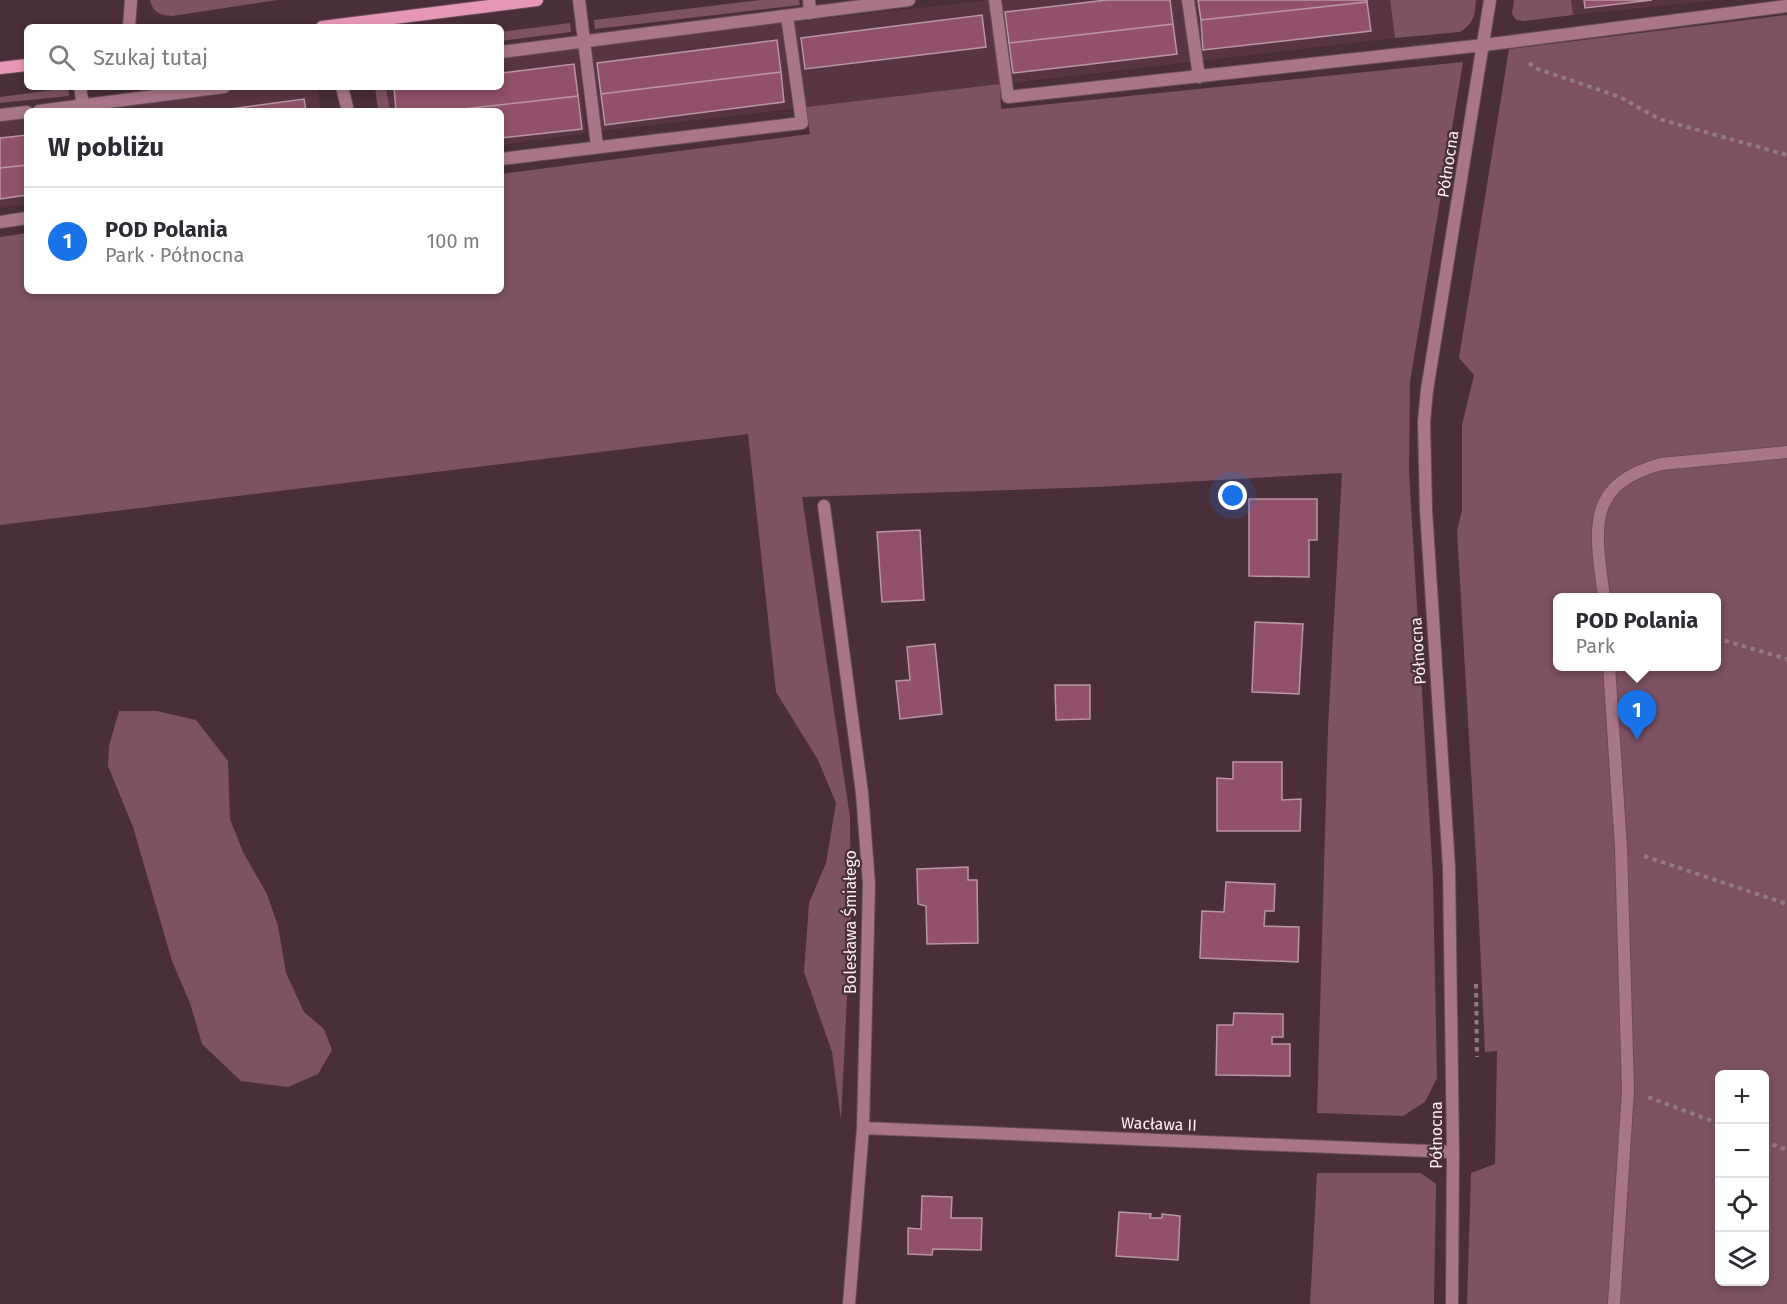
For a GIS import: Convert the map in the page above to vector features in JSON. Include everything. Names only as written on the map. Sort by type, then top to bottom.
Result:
[{"type":"street","points":[[129,24],[131,0]]},
{"type":"street","points":[[351,24],[537,0]]},
{"type":"street","points":[[579,0],[597,146]]},
{"type":"street","points":[[809,0],[810,13]]},
{"type":"street","points":[[504,52],[909,0]]},
{"type":"street","points":[[995,0],[1008,98],[1484,45],[1787,6]]},
{"type":"street","points":[[1188,0],[1199,77]]},
{"type":"street","name":"Północna","points":[[1452,1304],[1453,1152],[1449,867],[1426,510],[1424,422],[1427,390],[1490,0]]},
{"type":"street","points":[[504,159],[802,123],[787,16]]},
{"type":"street","points":[[0,68],[24,65]]},
{"type":"street","points":[[80,90],[83,108]]},
{"type":"street","points":[[89,108],[205,90]]},
{"type":"street","points":[[343,90],[347,108]]},
{"type":"street","points":[[0,115],[24,112]]},
{"type":"street","points":[[0,222],[24,218]]},
{"type":"street","points":[[1604,593],[1597,541],[1600,514],[1609,493],[1625,477],[1641,469],[1661,464],[1787,452]]},
{"type":"street","name":"Bolesława Śmiałego","points":[[825,506],[862,793],[869,884],[863,1128],[849,1304]]},
{"type":"street","points":[[1609,671],[1621,848],[1628,1090],[1614,1304]]},
{"type":"street","name":"Wacława II","points":[[863,1128],[1453,1152]]},
{"type":"path","points":[[1509,42],[1535,68],[1620,97],[1659,119],[1787,155]]},
{"type":"path","points":[[1721,639],[1787,658]]},
{"type":"path","points":[[1621,848],[1787,904]]},
{"type":"path","points":[[1628,1090],[1715,1123]]},
{"type":"path","points":[[1769,1143],[1787,1149]]},
{"type":"shaded area","points":[[150,0],[278,0],[172,16],[158,12],[153,8]]},
{"type":"shaded area","points":[[760,0],[799,0],[800,5],[595,29],[594,20]]},
{"type":"shaded area","points":[[988,0],[1000,84],[806,107],[795,22]]},
{"type":"shaded area","points":[[1001,0],[1390,0],[1395,38],[1012,83]]},
{"type":"shaded area","points":[[1390,0],[1476,0],[1473,19],[1460,32],[1395,38]]},
{"type":"shaded area","points":[[1514,0],[1571,0],[1573,15],[1516,20],[1512,14]]},
{"type":"shaded area","points":[[1571,0],[1718,0],[1573,15]]},
{"type":"shaded area","points":[[1787,15],[1787,1304],[1467,1304],[1471,1173],[1495,1164],[1497,1051],[1485,1052],[1457,531],[1462,510],[1462,425],[1474,375],[1459,358],[1509,49]]},
{"type":"shaded area","points":[[781,22],[792,109],[601,131],[592,46]]},
{"type":"shaded area","points":[[570,23],[571,32],[504,41],[504,32]]},
{"type":"shaded area","points":[[578,47],[586,133],[504,145],[504,108],[390,108],[386,90],[504,90],[504,56]]},
{"type":"shaded area","points":[[1463,62],[1410,382],[1409,471],[1433,878],[1437,1078],[1425,1102],[1403,1116],[1317,1113],[1328,728],[1342,473],[1096,487],[802,497],[850,817],[851,917],[841,1120],[832,1052],[804,972],[809,903],[826,863],[836,803],[818,760],[776,692],[748,434],[0,525],[0,237],[24,233],[24,294],[504,294],[504,174],[810,134],[806,107],[1000,84],[1001,109]]},
{"type":"shaded area","points":[[53,90],[68,90],[69,96],[0,103],[0,97]]},
{"type":"shaded area","points":[[227,90],[318,90],[320,108],[88,108]]},
{"type":"shaded area","points":[[375,90],[386,90],[390,108],[378,108]]},
{"type":"shaded area","points":[[24,114],[24,204],[0,208],[0,117]]},
{"type":"shaded area","points":[[119,711],[157,711],[196,720],[228,761],[230,819],[243,852],[267,894],[278,926],[286,973],[304,1012],[324,1029],[332,1050],[318,1074],[288,1087],[241,1081],[202,1044],[190,1003],[172,961],[133,827],[108,766],[109,746]]},
{"type":"shaded area","points":[[1317,1173],[1421,1173],[1436,1184],[1434,1304],[1310,1304]]},
{"type":"building","points":[[1107,0],[1170,0],[1173,24],[1009,43],[1005,12]]},
{"type":"building","points":[[1198,0],[1367,0],[1367,2],[1201,20]]},
{"type":"building","points":[[1584,0],[1652,0],[1585,8]]},
{"type":"building","points":[[1367,2],[1371,31],[1203,50],[1201,20]]},
{"type":"building","points":[[982,15],[986,47],[805,69],[801,38]]},
{"type":"building","points":[[1173,24],[1177,54],[1013,73],[1009,43]]},
{"type":"building","points":[[777,40],[781,72],[601,94],[597,63]]},
{"type":"building","points":[[574,64],[578,96],[472,108],[396,108],[394,90],[504,90],[504,73]]},
{"type":"building","points":[[781,72],[784,102],[605,125],[601,94]]},
{"type":"building","points":[[578,96],[582,129],[504,138],[504,108],[472,108]]},
{"type":"building","points":[[304,99],[306,108],[237,108]]},
{"type":"building","points":[[24,135],[24,165],[0,168],[0,138]]},
{"type":"building","points":[[24,165],[24,195],[0,199],[0,168]]},
{"type":"building","points":[[1249,499],[1317,499],[1317,540],[1309,540],[1309,577],[1249,576]]},
{"type":"building","points":[[920,530],[924,600],[882,602],[877,532]]},
{"type":"building","points":[[1255,622],[1303,624],[1299,694],[1252,692]]},
{"type":"building","points":[[935,644],[942,714],[900,719],[896,681],[910,680],[907,647]]},
{"type":"building","points":[[1055,685],[1090,685],[1090,719],[1056,720]]},
{"type":"building","points":[[1233,762],[1282,762],[1282,800],[1301,799],[1300,831],[1217,831],[1217,778],[1233,779]]},
{"type":"building","points":[[968,867],[968,880],[977,880],[978,943],[927,944],[926,906],[918,904],[917,869]]},
{"type":"building","points":[[1226,882],[1275,884],[1274,911],[1265,911],[1264,926],[1299,927],[1298,962],[1200,958],[1202,911],[1224,912]]},
{"type":"building","points":[[1234,1013],[1283,1014],[1283,1037],[1272,1037],[1272,1044],[1290,1044],[1290,1076],[1216,1075],[1217,1025],[1233,1025]]},
{"type":"building","points":[[922,1196],[952,1197],[951,1218],[982,1218],[981,1250],[933,1249],[932,1255],[908,1254],[908,1228],[921,1229]]},
{"type":"building","points":[[1119,1212],[1151,1214],[1150,1218],[1162,1218],[1162,1214],[1180,1216],[1178,1260],[1116,1256]]},
{"type":"place","name":"POD Polania","points":[[1637,740]]}]
